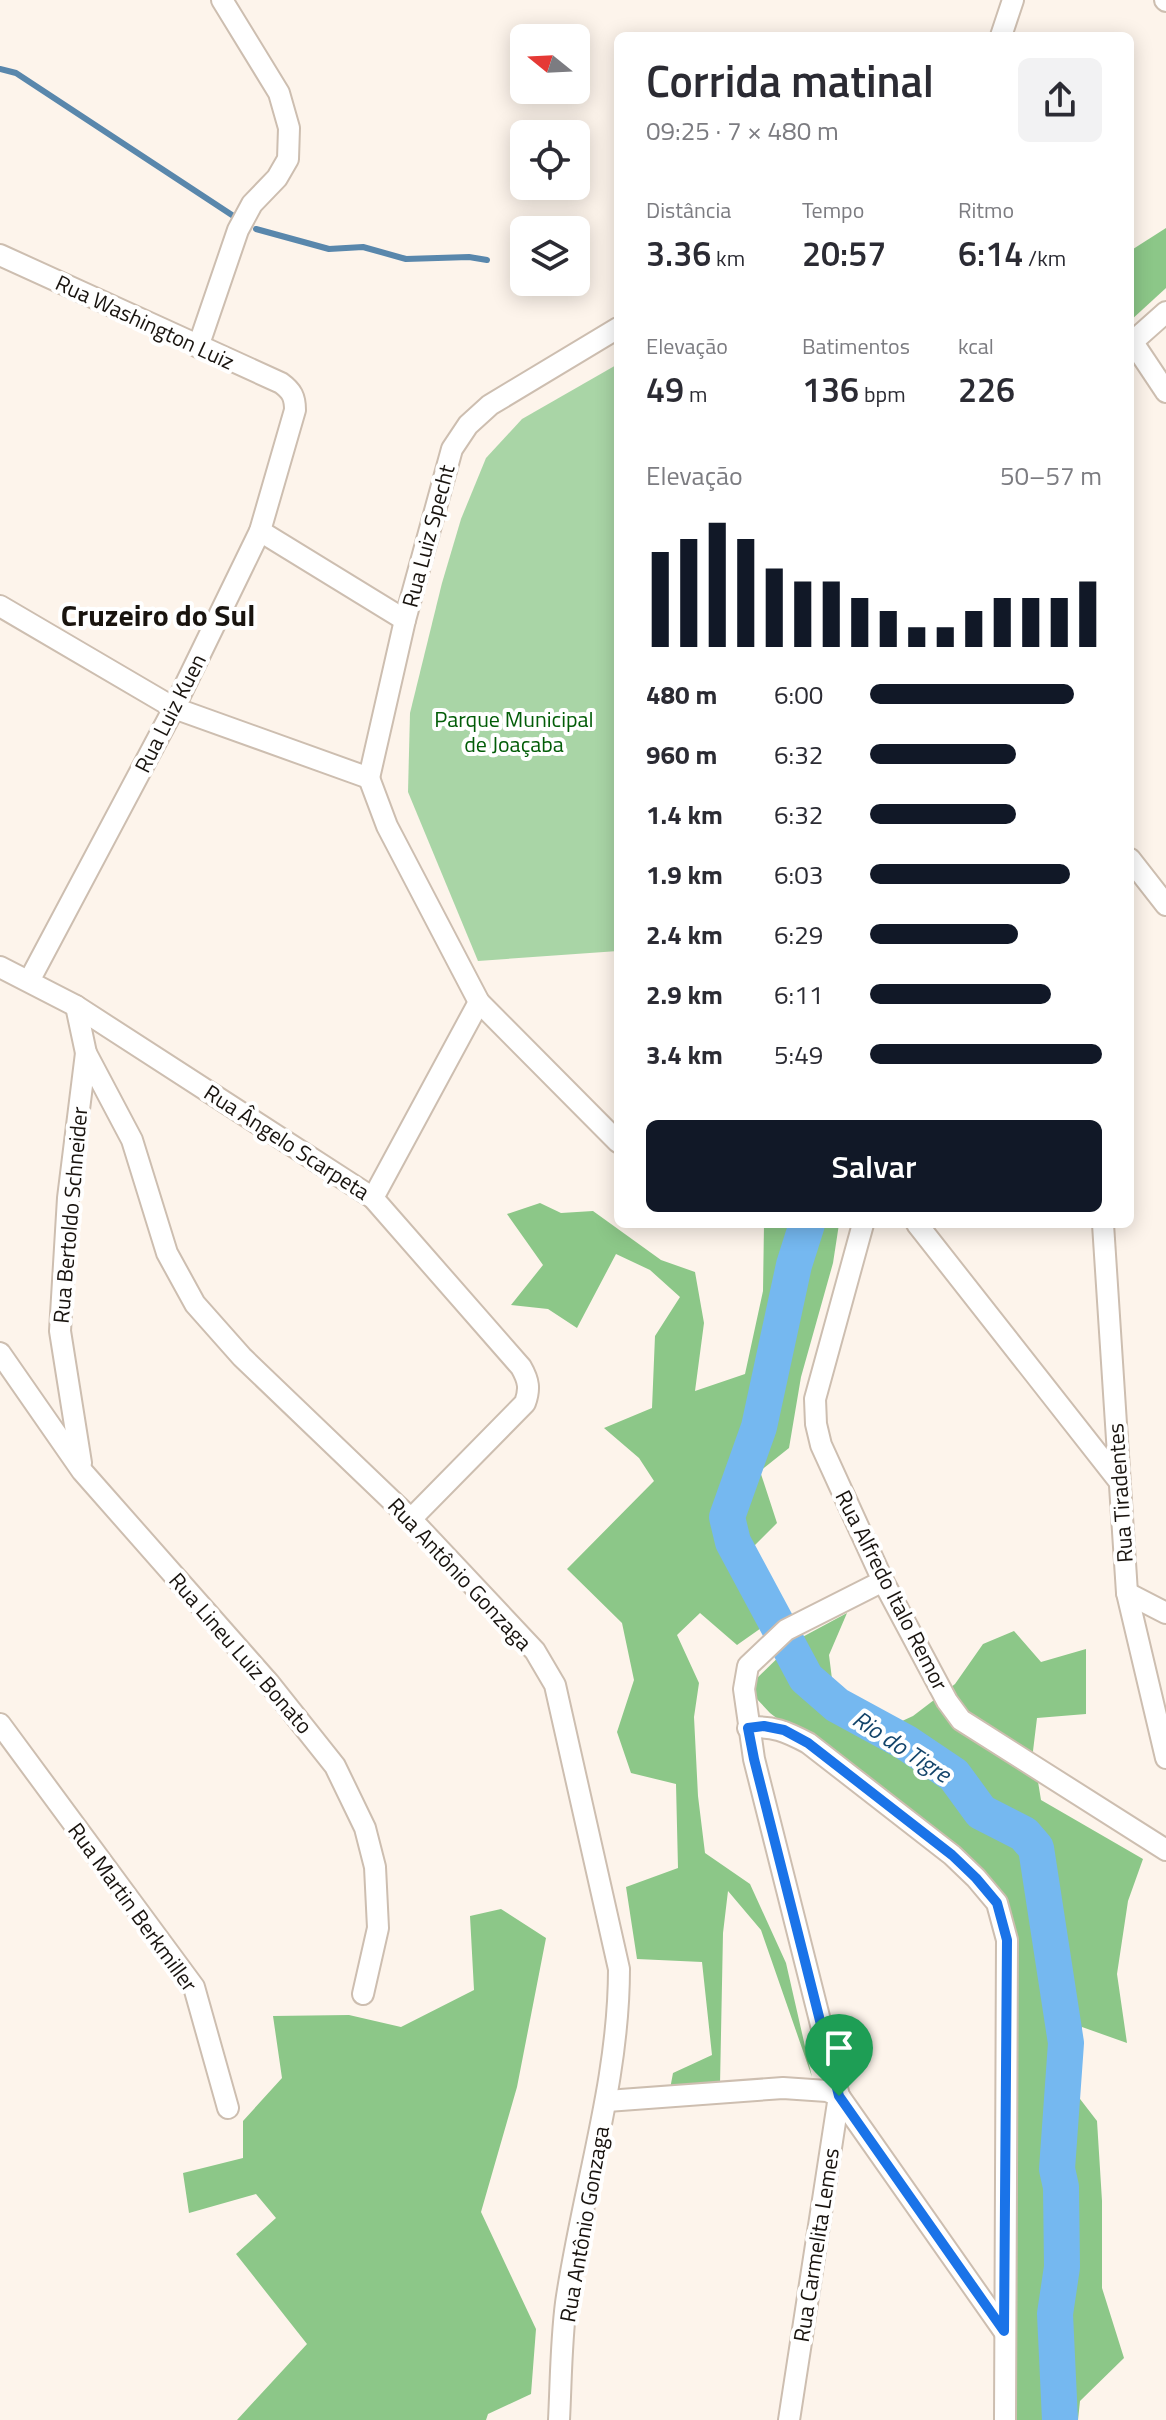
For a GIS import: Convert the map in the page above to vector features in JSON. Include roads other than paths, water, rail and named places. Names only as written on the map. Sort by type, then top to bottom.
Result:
[{"type":"street","points":[[198,347],[238,230],[252,204],[277,178],[288,159],[289,128],[279,93],[222,0]]},
{"type":"street","points":[[1002,32],[1013,0]]},
{"type":"street","name":"Rua Washington Luiz","points":[[0,255],[289,389]]},
{"type":"street","points":[[1134,340],[1166,312]]},
{"type":"street","name":"Rua Luiz Specht","points":[[369,778],[405,620],[452,449],[468,425],[490,405],[614,330]]},
{"type":"street","points":[[1134,347],[1166,392]]},
{"type":"street","name":"Rua Luiz Kuen","points":[[29,981],[174,708],[260,531],[295,410],[295,399],[289,389]]},
{"type":"street","points":[[260,531],[405,620]]},
{"type":"street","points":[[0,606],[174,708],[369,778],[387,826],[479,1002],[614,1138]]},
{"type":"street","points":[[1134,864],[1166,905]]},
{"type":"street","name":"Rua Ângelo Scarpeta","points":[[0,967],[76,1006],[373,1198],[521,1367],[528,1379],[525,1403],[411,1519]]},
{"type":"street","points":[[373,1198],[479,1002]]},
{"type":"street","name":"Rua Antônio Gonzaga","points":[[76,1006],[86,1053],[132,1140],[167,1253],[195,1304],[242,1357],[411,1519],[535,1651],[555,1685],[619,1969],[619,2015],[607,2101],[566,2304],[559,2420]]},
{"type":"street","name":"Rua Bertoldo Schneider","points":[[82,1471],[60,1331],[68,1198],[86,1053]]},
{"type":"street","name":"Rua Alfredo Italo Remor","points":[[862,1228],[815,1399],[816,1424],[821,1445],[883,1581],[947,1701],[961,1720],[1166,1850]]},
{"type":"street","points":[[920,1228],[1119,1481]]},
{"type":"street","name":"Rua Tiradentes","points":[[1103,1228],[1127,1593],[1166,1758]]},
{"type":"street","name":"Rua Lineu Luiz Bonato","points":[[0,1353],[82,1471],[269,1683],[335,1766],[365,1828],[375,1867],[378,1928],[363,1994]]},
{"type":"street","name":"Rua Carmelita Lemes","points":[[789,2420],[839,2096],[758,1774],[744,1689],[748,1666],[786,1630],[883,1581]]},
{"type":"street","points":[[1127,1593],[1166,1613]]},
{"type":"street","name":"Rua Martin Berkmiller","points":[[0,1724],[194,1987],[228,2108]]},
{"type":"street","points":[[748,1728],[764,1726],[784,1730],[808,1743],[952,1855],[997,1903],[1007,1940],[1005,2420]]},
{"type":"street","points":[[607,2101],[783,2088],[827,2091],[839,2096],[1004,2331]]},
{"type":"waterway","points":[[0,69],[16,73],[238,219]]},
{"type":"waterway","points":[[256,229],[329,249],[363,247],[406,259],[469,257],[487,260]]},
{"type":"waterway","name":"Rio do Tigre","points":[[806,1228],[794,1265],[759,1427],[727,1517],[733,1542],[806,1678],[837,1705],[905,1742],[954,1775],[981,1812],[1024,1834],[1036,1848],[1066,2043],[1057,2169],[1061,2187],[1062,2267],[1055,2314],[1060,2420]]},
{"type":"district","name":"Cruzeiro do Sul","points":[[158,615]]},
{"type":"park label","name":"Parque Municipal de Joaçaba","points":[[514,732]]}]
